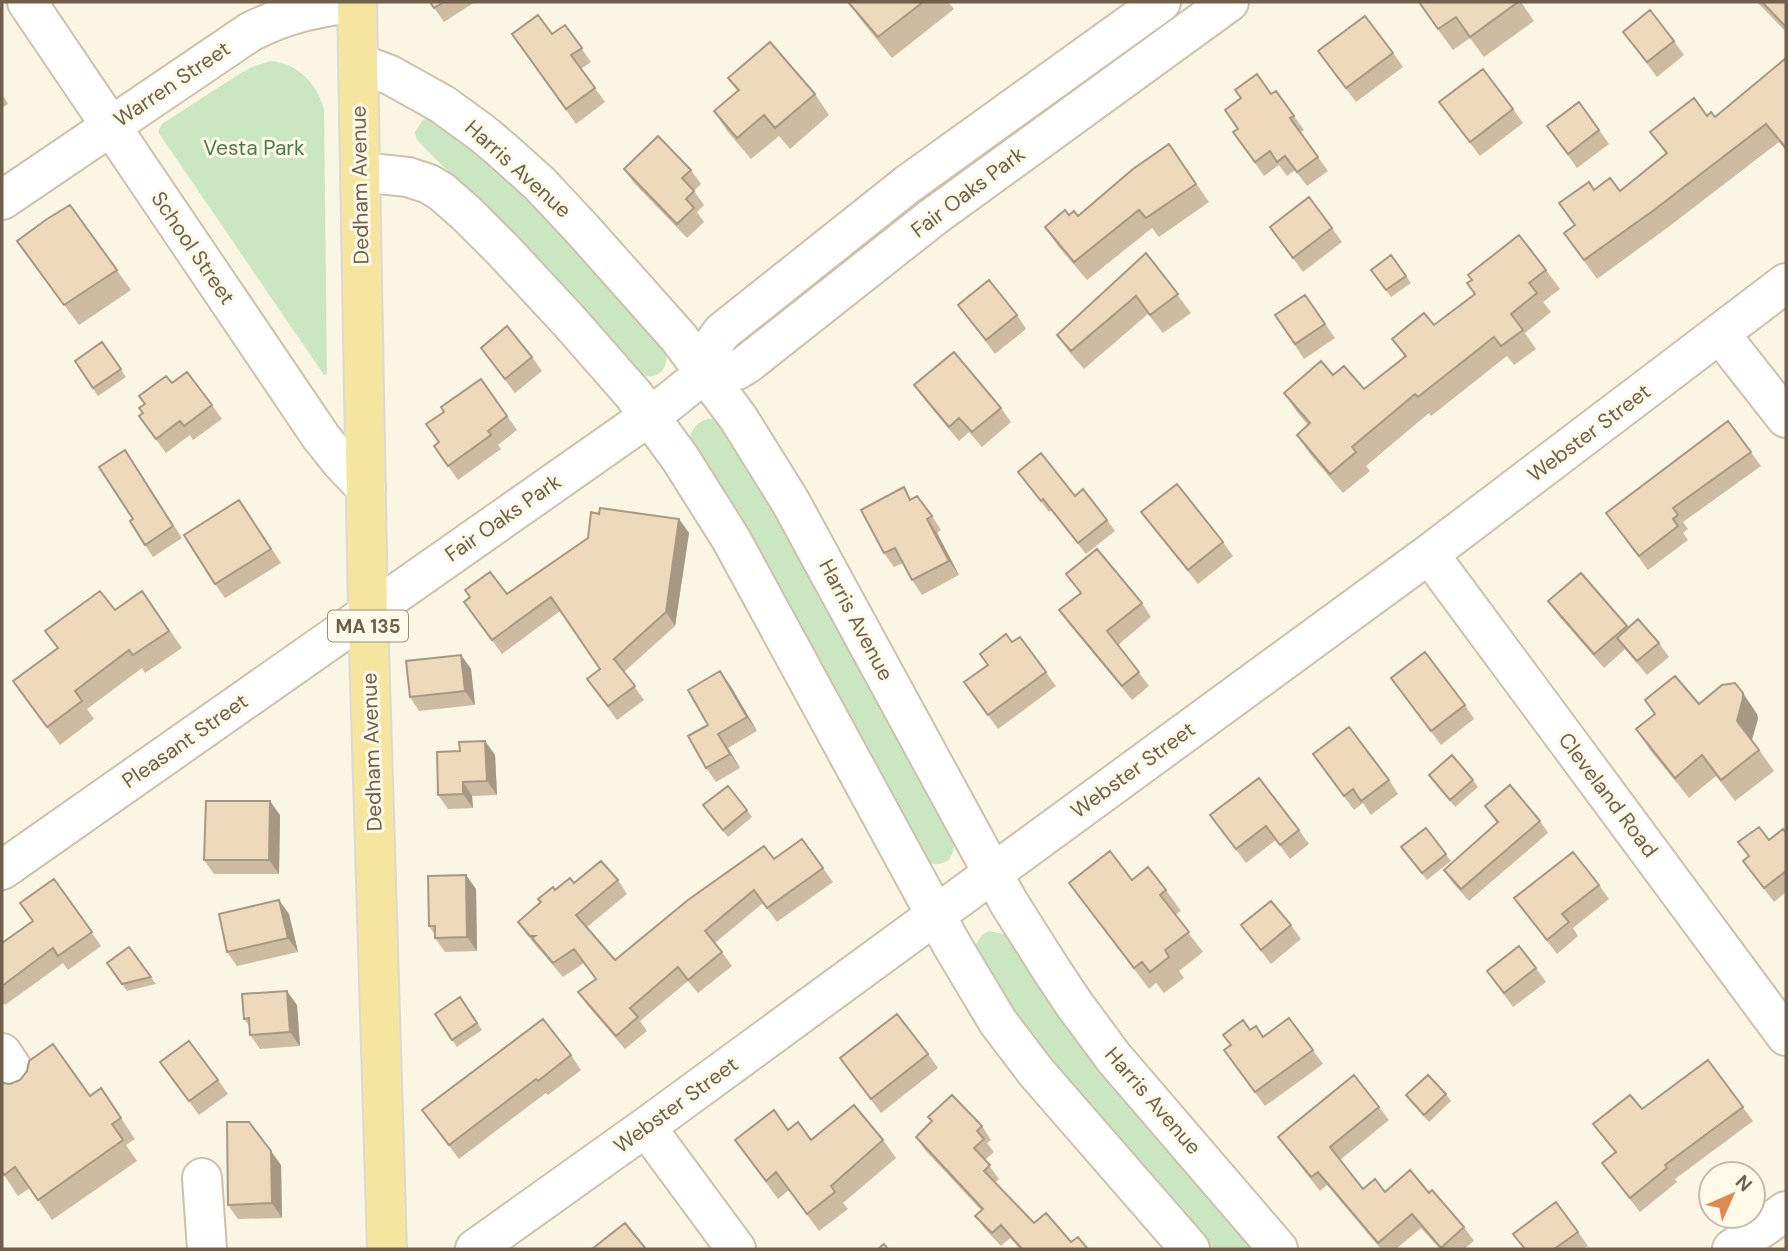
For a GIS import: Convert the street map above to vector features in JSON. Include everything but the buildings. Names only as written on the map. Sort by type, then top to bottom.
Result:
[{"type":"main road","name":"Dedham Avenue","points":[[357,2],[368,613],[387,1249]]},
{"type":"street","name":"School Street","points":[[27,2],[321,437],[366,488]]},
{"type":"street","name":"Warren Street","points":[[2,200],[250,32],[291,14],[357,2]]},
{"type":"street","name":"Fair Oaks Park","points":[[705,373],[709,350],[722,332],[908,184],[1161,2]]},
{"type":"street","name":"Fair Oaks Park","points":[[368,613],[649,416],[705,373],[726,373],[747,365],[933,217],[1229,2]]},
{"type":"street","name":"Harris Avenue","points":[[358,63],[390,75],[442,104],[482,133],[540,184],[679,338],[738,419],[790,501],[1029,937],[1094,1033],[1278,1249]]},
{"type":"street","points":[[360,172],[408,177],[429,184],[468,215],[615,372],[649,416],[697,484],[742,557],[982,997],[1017,1047],[1190,1249]]},
{"type":"street","points":[[908,184],[933,217]]},
{"type":"street","name":"Webster Street","points":[[475,1249],[1429,554],[1786,284]]},
{"type":"street","points":[[1720,334],[1786,418]]},
{"type":"street","name":"Cleveland Road","points":[[1429,554],[1786,1036]]},
{"type":"street","name":"Pleasant Street","points":[[2,870],[368,613]]},
{"type":"street","points":[[646,1127],[736,1249]]},
{"type":"street","points":[[202,1178],[207,1249]]},
{"type":"street","points":[[1732,1249],[1786,1211]]},
{"type":"green space","name":"Vesta Park","points":[[271,61],[290,66],[305,77],[317,91],[324,109],[327,374],[324,375],[158,132],[162,124],[241,73]]},
{"type":"green space","points":[[426,118],[430,118],[490,160],[565,233],[665,348],[666,362],[661,372],[652,376],[638,374],[510,234],[419,142],[415,132]]},
{"type":"green space","points":[[707,419],[715,419],[721,423],[760,481],[954,838],[953,852],[947,861],[937,864],[924,861],[689,440],[695,427]]},
{"type":"green space","points":[[989,931],[1004,934],[1011,939],[1257,1249],[1208,1249],[1027,1034],[973,948],[982,935]]}]
